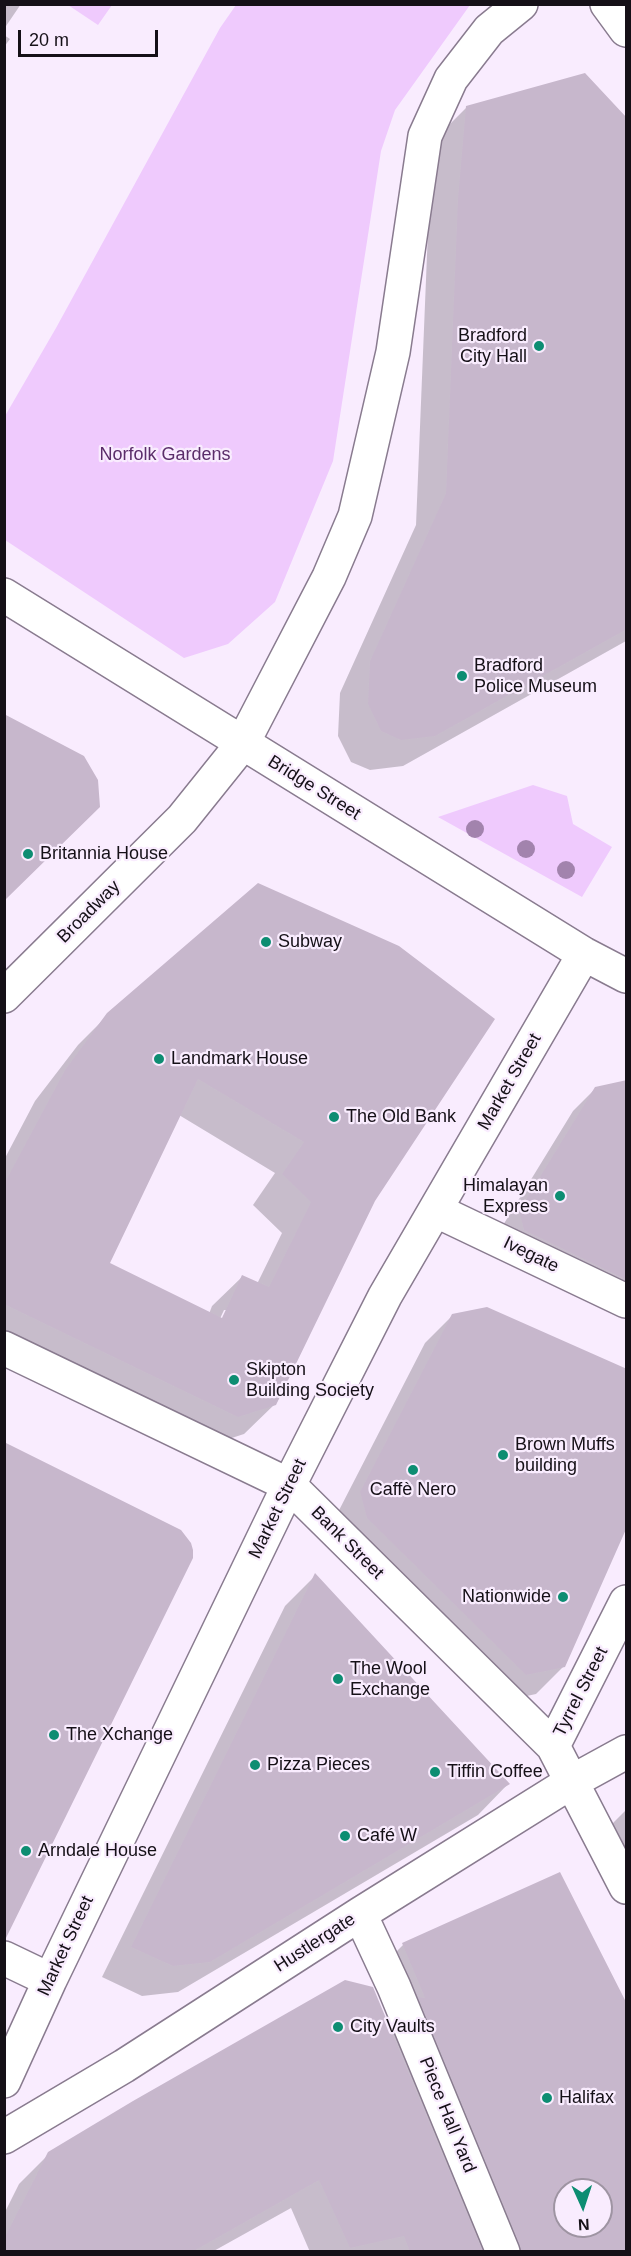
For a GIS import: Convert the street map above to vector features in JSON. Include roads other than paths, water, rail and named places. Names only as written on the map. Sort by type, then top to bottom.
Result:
[{"type":"street","points":[[243,743],[329,577],[355,516],[393,352],[424,136],[451,79],[489,30],[521,4]]},
{"type":"street","points":[[607,4],[627,30]]},
{"type":"street","name":"Bridge Street","points":[[4,595],[584,954],[627,976]]},
{"type":"street","name":"Broadway","points":[[4,996],[182,819],[243,743]]},
{"type":"street","name":"Market Street","points":[[4,2081],[50,1980],[289,1485],[385,1296],[584,954]]},
{"type":"street","name":"Ivegate","points":[[435,1210],[627,1301]]},
{"type":"street","name":"Bank Street","points":[[4,1348],[289,1485],[553,1746]]},
{"type":"street","name":"Tyrrel Street","points":[[573,1781],[553,1746],[627,1602]]},
{"type":"street","name":"Hustlergate","points":[[4,2137],[124,2066],[360,1914],[573,1781],[627,1752]]},
{"type":"street","points":[[573,1781],[627,1887]]},
{"type":"street","name":"Piece Hall Yard","points":[[360,1914],[399,1998],[503,2252]]},
{"type":"street","points":[[4,1958],[50,1980]]},
{"type":"place","name":"Bradford City Hall","points":[[539,346]]},
{"type":"place","name":"Bradford Police Museum","points":[[462,676]]},
{"type":"place","name":"Britannia House","points":[[28,854]]},
{"type":"place","name":"Subway","points":[[266,942]]},
{"type":"place","name":"Landmark House","points":[[159,1059]]},
{"type":"place","name":"The Old Bank","points":[[334,1117]]},
{"type":"place","name":"Himalayan Express","points":[[560,1196]]},
{"type":"place","name":"Skipton Building Society","points":[[234,1380]]},
{"type":"place","name":"Brown Muffs building","points":[[503,1455]]},
{"type":"place","name":"Caffè Nero","points":[[413,1470]]},
{"type":"place","name":"Nationwide","points":[[563,1597]]},
{"type":"place","name":"The Wool Exchange","points":[[338,1679]]},
{"type":"place","name":"The Xchange","points":[[54,1735]]},
{"type":"place","name":"Pizza Pieces","points":[[255,1765]]},
{"type":"place","name":"Tiffin Coffee","points":[[435,1772]]},
{"type":"place","name":"Café W","points":[[345,1836]]},
{"type":"place","name":"Arndale House","points":[[26,1851]]},
{"type":"place","name":"City Vaults","points":[[338,2027]]},
{"type":"place","name":"Halifax","points":[[547,2098]]},
{"type":"park label","name":"Norfolk Gardens","points":[[165,455]]}]
